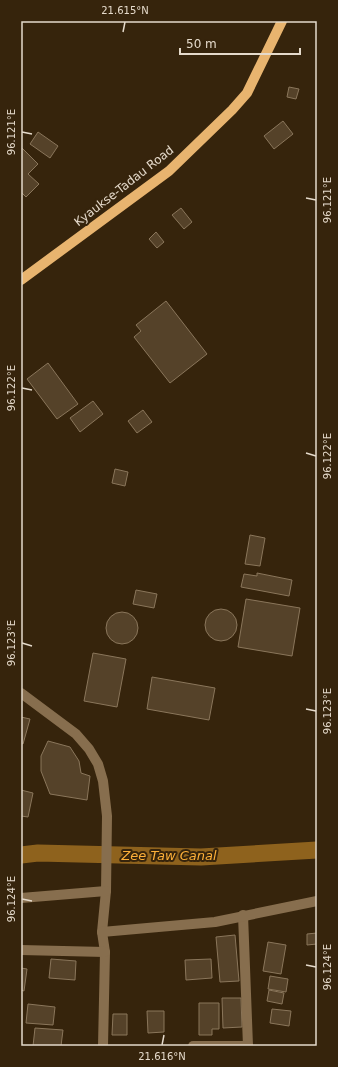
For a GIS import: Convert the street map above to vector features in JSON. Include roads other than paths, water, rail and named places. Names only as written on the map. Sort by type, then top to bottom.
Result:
[{"type":"main road","name":"Kyaukse-Tadau Road","points":[[21,280],[169,171],[232,110],[247,93],[282,21]]},
{"type":"street","points":[[21,692],[76,734],[89,749],[98,764],[103,781],[107,816],[106,891],[102,932],[105,952],[103,1046]]},
{"type":"street","points":[[21,898],[106,891]]},
{"type":"street","points":[[102,932],[215,922],[243,915],[317,901]]},
{"type":"street","points":[[193,1046],[248,1046],[243,915]]},
{"type":"street","points":[[21,950],[105,952]]},
{"type":"waterway","name":"Zee Taw Canal","points":[[21,855],[38,853],[201,857],[317,850]]}]
